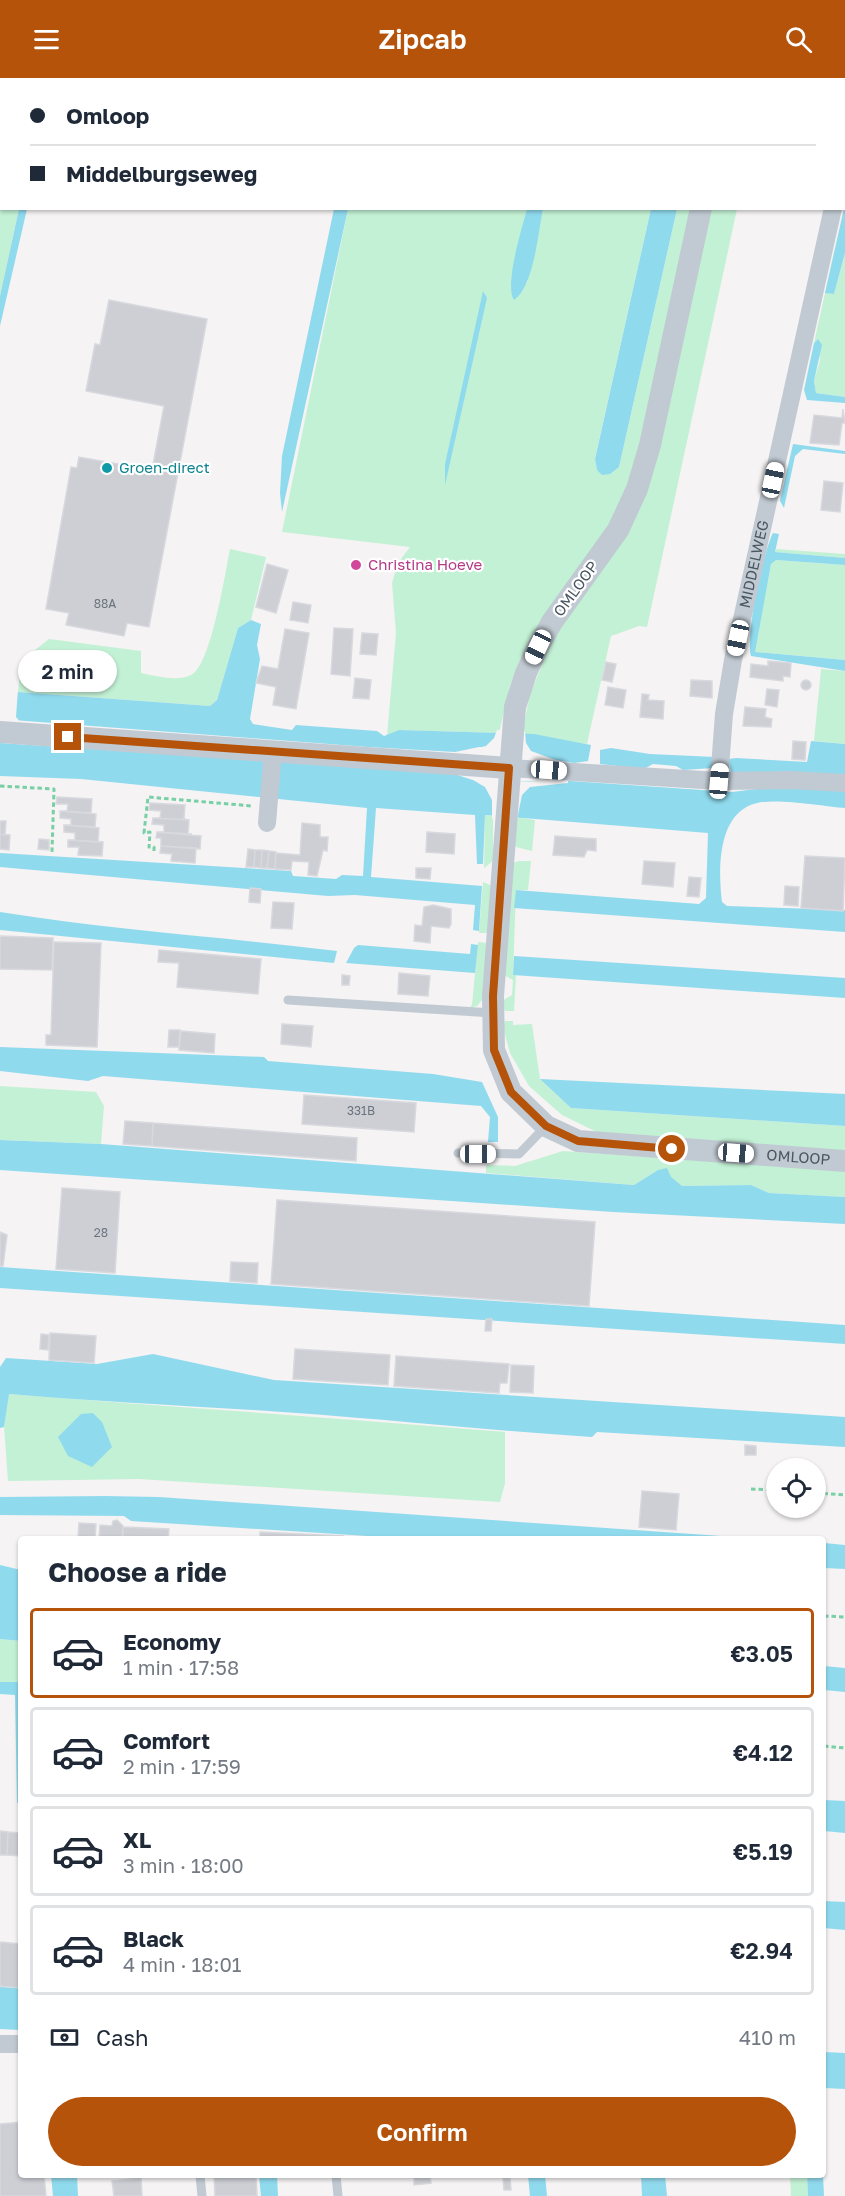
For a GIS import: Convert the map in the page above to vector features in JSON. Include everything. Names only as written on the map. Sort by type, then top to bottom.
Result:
[{"type":"street","name":"OMLOOP","points":[[701,210],[650,445],[637,489],[618,530],[552,622],[538,647],[522,682],[512,722],[493,1013],[494,1050],[511,1092],[546,1126],[578,1141],[845,1161]]},
{"type":"street","name":"MIDDELWEG","points":[[719,781],[724,714],[733,660],[833,210]]},
{"type":"street","points":[[0,732],[719,781],[845,783]]},
{"type":"street","points":[[268,811],[273,751]]},
{"type":"street","points":[[0,2044],[18,2044]]},
{"type":"lane","points":[[288,1000],[493,1013]]},
{"type":"lane","points":[[458,1153],[519,1154],[546,1126]]},
{"type":"lane","points":[[200,2178],[202,2196]]},
{"type":"lane","points":[[336,2178],[338,2196]]},
{"type":"path","points":[[0,786],[54,789],[52,852]]},
{"type":"path","points":[[154,851],[154,848],[149,847],[150,832],[144,833],[148,797],[244,804],[268,811]]},
{"type":"path","points":[[751,1489],[766,1490]]},
{"type":"path","points":[[826,1494],[845,1496]]},
{"type":"path","points":[[826,1616],[845,1617]]},
{"type":"path","points":[[826,1746],[845,1748]]},
{"type":"green space","points":[[0,210],[19,210],[0,296]]},
{"type":"green space","points":[[348,210],[527,210],[511,281],[527,283],[543,210],[651,210],[595,458],[597,470],[619,467],[677,210],[695,210],[644,439],[621,507],[518,664],[510,686],[499,733],[399,730],[387,736],[396,633],[392,583],[398,563],[410,547],[282,532]]},
{"type":"green space","points":[[711,210],[737,210],[647,627],[639,626],[611,636],[587,744],[522,734],[530,694],[554,636],[611,556]]},
{"type":"green space","points":[[839,230],[826,292],[834,294],[845,253],[845,397],[816,393],[814,381],[820,360],[818,339],[814,343]]},
{"type":"green space","points":[[230,549],[266,557],[251,620],[238,628],[217,700],[210,706],[18,692],[21,661],[49,639],[141,651],[141,673],[173,678],[191,675],[198,668],[211,638]]},
{"type":"green space","points":[[776,549],[845,554],[845,558],[775,552]]},
{"type":"green space","points":[[776,560],[845,565],[845,660],[755,652],[755,641],[771,564]]},
{"type":"green space","points":[[821,669],[845,671],[845,744],[814,741]]},
{"type":"green space","points":[[485,815],[493,816],[493,861],[484,868]]},
{"type":"green space","points":[[517,817],[535,820],[532,851],[516,847],[512,840]]},
{"type":"green space","points":[[531,861],[528,890],[516,890],[514,1011],[505,1011],[502,1001],[512,995],[513,980],[502,974],[513,863]]},
{"type":"green space","points":[[483,882],[492,886],[489,933],[479,933]]},
{"type":"green space","points":[[478,942],[488,943],[482,1000],[477,1006],[469,1008],[472,1005]]},
{"type":"green space","points":[[505,1021],[513,1021],[513,1025],[532,1024],[540,1079],[571,1108],[845,1126],[845,1153],[605,1136],[562,1115],[529,1086],[510,1053],[503,1027]]},
{"type":"green space","points":[[0,1086],[96,1092],[104,1106],[101,1144],[0,1140]]},
{"type":"green space","points":[[563,1151],[845,1171],[845,1197],[769,1193],[751,1185],[682,1186],[658,1170],[634,1185],[486,1173],[486,1165],[515,1166]]},
{"type":"green space","points":[[8,1394],[505,1432],[505,1483],[500,1502],[139,1479],[8,1481],[4,1427]]},
{"type":"green space","points":[[0,1639],[18,1641],[18,1682],[0,1682]]},
{"type":"green space","points":[[790,2178],[807,2178],[808,2196],[791,2196]]},
{"type":"water","points":[[19,210],[27,210],[0,326],[0,296]]},
{"type":"water","points":[[334,210],[348,210],[282,512],[280,493],[282,456]]},
{"type":"water","points":[[527,210],[543,210],[531,271],[521,293],[514,300],[511,293],[511,282]]},
{"type":"water","points":[[651,210],[677,210],[619,467],[610,474],[602,475],[597,470],[595,459]]},
{"type":"water","points":[[845,210],[845,253],[834,294],[825,293]]},
{"type":"water","points":[[483,291],[487,298],[445,485],[445,464]]},
{"type":"water","points":[[818,339],[822,345],[814,381],[816,393],[845,397],[845,403],[807,400],[804,390],[814,343]]},
{"type":"water","points":[[793,444],[845,451],[845,454],[803,449],[795,456],[784,508],[780,501]]},
{"type":"water","points":[[773,533],[779,534],[775,552],[845,558],[845,565],[776,560],[771,564],[755,652],[845,660],[845,671],[751,656],[750,631],[756,594]]},
{"type":"water","points":[[251,620],[261,624],[257,645],[260,659],[250,719],[253,724],[292,730],[296,725],[377,731],[384,736],[399,730],[534,734],[591,745],[588,761],[574,763],[479,747],[455,752],[368,747],[0,719],[18,692],[210,706],[217,700],[238,628]]},
{"type":"water","points":[[811,741],[845,744],[845,777],[731,772],[728,759],[807,762]]},
{"type":"water","points":[[0,743],[455,773],[479,782],[570,781],[732,792],[756,789],[845,788],[845,808],[776,801],[757,803],[744,809],[734,818],[727,830],[720,874],[722,902],[727,906],[845,910],[845,932],[514,908],[516,890],[699,904],[706,898],[708,833],[485,815],[483,864],[477,864],[475,815],[376,808],[371,877],[482,886],[479,931],[473,930],[475,905],[355,895],[328,896],[0,867],[0,853],[291,871],[293,876],[336,879],[342,875],[363,876],[367,808],[81,779],[0,776]]},
{"type":"water","points":[[611,748],[650,754],[715,757],[713,768],[683,770],[676,766],[653,764],[644,769],[600,764],[600,750]]},
{"type":"water","points":[[0,912],[84,924],[337,951],[334,963],[0,930]]},
{"type":"water","points":[[471,944],[478,945],[475,973],[346,963],[358,945],[470,954]]},
{"type":"water","points":[[514,956],[845,978],[845,998],[513,975]]},
{"type":"water","points":[[0,1047],[264,1057],[268,1061],[433,1074],[482,1082],[498,1117],[498,1142],[488,1142],[490,1117],[481,1106],[103,1076],[88,1081],[0,1071]]},
{"type":"water","points":[[540,1079],[845,1094],[845,1126],[571,1108]]},
{"type":"water","points":[[0,1140],[101,1144],[634,1185],[658,1170],[667,1168],[671,1177],[682,1186],[751,1185],[769,1193],[845,1197],[845,1224],[613,1212],[0,1170]]},
{"type":"water","points":[[0,1267],[845,1325],[845,1344],[0,1288]]},
{"type":"water","points":[[153,1354],[274,1380],[845,1417],[845,1447],[597,1432],[592,1437],[295,1413],[9,1394],[4,1427],[0,1428],[0,1367],[6,1358],[97,1364]]},
{"type":"water","points":[[93,1413],[102,1422],[112,1447],[92,1467],[68,1456],[58,1437],[81,1414]]},
{"type":"water","points":[[0,1497],[159,1497],[722,1536],[368,1536],[131,1521],[124,1516],[0,1515]]},
{"type":"water","points":[[826,1543],[845,1545],[845,1569],[826,1568]]},
{"type":"water","points":[[0,1565],[18,1569],[18,1641],[0,1639]]},
{"type":"water","points":[[826,1666],[845,1668],[845,1692],[826,1690]]},
{"type":"water","points":[[0,1682],[18,1682],[17,1803],[15,1695],[0,1694]]},
{"type":"water","points":[[826,1800],[845,1801],[845,1833],[826,1831]]},
{"type":"water","points":[[826,1901],[845,1902],[845,1930],[826,1928]]},
{"type":"water","points":[[0,1987],[18,1988],[18,2030],[0,2029]]},
{"type":"water","points":[[826,2052],[845,2053],[845,2089],[826,2088]]},
{"type":"water","points":[[51,2178],[77,2178],[78,2196],[53,2196]]},
{"type":"water","points":[[259,2178],[277,2178],[278,2196],[261,2196]]},
{"type":"water","points":[[528,2178],[545,2178],[547,2196],[530,2196]]},
{"type":"water","points":[[641,2178],[665,2178],[667,2196],[642,2196]]},
{"type":"water","points":[[807,2178],[823,2178],[824,2196],[808,2196]]},
{"type":"pier","points":[[0,687],[18,689],[16,717],[22,724],[0,722]]},
{"type":"pier","points":[[497,730],[525,731],[526,743],[531,751],[569,765],[479,750],[451,754],[486,746],[494,738]]},
{"type":"pier","points":[[455,771],[480,779],[529,782],[568,778],[568,783],[530,787],[522,795],[517,820],[492,819],[492,800],[485,787],[473,780],[451,773]]},
{"type":"building","name":"Groen-direct","points":[[109,300],[207,319],[149,627],[127,623],[124,636],[66,625],[69,613],[46,609],[71,467],[77,468],[79,457],[152,470],[164,406],[86,391],[95,344],[100,345]]},
{"type":"building","points":[[843,409],[845,423],[842,423],[839,445],[810,443],[814,415],[842,418]]},
{"type":"building","points":[[824,481],[843,483],[840,512],[821,510]]},
{"type":"building","points":[[267,564],[288,570],[276,613],[256,607]]},
{"type":"building","points":[[293,602],[311,605],[308,623],[290,620]]},
{"type":"building","points":[[334,628],[353,629],[350,676],[331,674]]},
{"type":"building","points":[[285,629],[309,633],[296,709],[273,705],[276,687],[256,683],[262,666],[278,669]]},
{"type":"building","points":[[362,633],[378,634],[376,655],[360,654]]},
{"type":"building","points":[[768,661],[791,663],[790,677],[783,676],[783,681],[750,677],[751,664],[768,666]]},
{"type":"building","points":[[606,662],[616,664],[612,682],[602,680]]},
{"type":"building","points":[[355,678],[371,680],[369,699],[353,698]]},
{"type":"building","points":[[691,680],[712,681],[712,698],[690,696]]},
{"type":"building","points":[[806,680],[811,685],[806,690],[801,685]]},
{"type":"building","points":[[608,687],[626,690],[623,708],[605,705]]},
{"type":"building","points":[[767,689],[779,690],[777,707],[765,705]]},
{"type":"building","points":[[642,694],[649,695],[648,700],[664,701],[663,719],[640,717]]},
{"type":"building","points":[[745,707],[766,709],[765,717],[772,719],[771,727],[743,726]]},
{"type":"building","points":[[793,741],[806,742],[805,760],[792,759]]},
{"type":"building","points":[[57,797],[92,799],[91,813],[60,811],[67,811],[68,804],[56,804]]},
{"type":"building","points":[[150,803],[185,805],[184,819],[189,820],[153,818],[160,818],[161,811],[149,810]]},
{"type":"building","points":[[60,811],[96,814],[95,827],[64,825],[71,825],[71,819],[60,818]]},
{"type":"building","points":[[153,818],[189,820],[188,834],[157,832],[164,832],[164,825],[152,824]]},
{"type":"building","points":[[0,821],[6,821],[5,835],[0,834]]},
{"type":"building","points":[[302,823],[320,825],[320,837],[328,837],[327,851],[323,850],[317,876],[308,875],[309,862],[292,861],[291,870],[275,869],[276,853],[300,855]]},
{"type":"building","points":[[64,825],[99,828],[98,842],[68,840],[75,840],[75,833],[64,832]]},
{"type":"building","points":[[157,832],[201,836],[200,849],[161,846],[161,838],[156,838]]},
{"type":"building","points":[[427,832],[455,834],[454,854],[426,852]]},
{"type":"building","points":[[0,834],[10,835],[9,850],[0,849]]},
{"type":"building","points":[[555,836],[596,839],[596,851],[587,850],[584,857],[553,855]]},
{"type":"building","points":[[39,839],[49,840],[49,850],[38,849]]},
{"type":"building","points":[[68,840],[103,842],[102,856],[78,855],[79,847],[68,847]]},
{"type":"building","points":[[161,846],[196,848],[195,863],[171,861],[172,854],[160,853]]},
{"type":"building","points":[[248,849],[255,850],[254,867],[246,867]]},
{"type":"building","points":[[255,850],[262,850],[261,868],[254,867]]},
{"type":"building","points":[[262,850],[269,851],[267,868],[261,868]]},
{"type":"building","points":[[269,851],[276,852],[275,869],[267,868]]},
{"type":"building","points":[[805,856],[845,858],[843,911],[801,908]]},
{"type":"building","points":[[644,861],[675,863],[673,887],[642,884]]},
{"type":"building","points":[[416,868],[431,868],[430,879],[416,878]]},
{"type":"building","points":[[689,877],[701,878],[699,897],[687,896]]},
{"type":"building","points":[[785,886],[799,887],[798,906],[784,905]]},
{"type":"building","points":[[250,888],[261,889],[260,903],[249,902]]},
{"type":"building","points":[[273,902],[294,903],[292,929],[271,928]]},
{"type":"building","points":[[433,905],[451,909],[449,928],[431,926],[430,943],[414,941],[415,925],[422,926],[424,907]]},
{"type":"building","points":[[0,936],[53,938],[52,970],[0,969]]},
{"type":"building","points":[[54,942],[101,943],[97,1047],[46,1045],[46,1035],[51,1035]]},
{"type":"building","points":[[159,950],[261,959],[258,994],[177,987],[179,963],[158,962]]},
{"type":"building","points":[[399,973],[430,976],[428,996],[398,994]]},
{"type":"building","points":[[342,975],[350,976],[349,985],[342,985]]},
{"type":"building","points":[[282,1024],[313,1026],[311,1047],[281,1044]]},
{"type":"building","points":[[169,1030],[180,1030],[179,1047],[168,1047]]},
{"type":"building","points":[[181,1031],[215,1034],[214,1053],[179,1050]]},
{"type":"building","points":[[304,1095],[416,1103],[414,1132],[302,1124]]},
{"type":"building","points":[[125,1121],[153,1123],[152,1146],[123,1144]]},
{"type":"building","points":[[153,1123],[357,1138],[356,1161],[152,1146]]},
{"type":"building","points":[[62,1188],[120,1192],[115,1273],[56,1269]]},
{"type":"building","points":[[277,1200],[595,1222],[589,1306],[271,1284]]},
{"type":"building","points":[[0,1232],[7,1235],[3,1266],[0,1266]]},
{"type":"building","points":[[231,1262],[258,1263],[257,1283],[230,1281]]},
{"type":"building","points":[[486,1319],[492,1319],[491,1331],[485,1331]]},
{"type":"building","points":[[50,1333],[96,1336],[94,1363],[49,1360]]},
{"type":"building","points":[[41,1334],[49,1335],[48,1350],[40,1349]]},
{"type":"building","points":[[295,1349],[390,1355],[388,1385],[293,1379]]},
{"type":"building","points":[[396,1356],[509,1364],[507,1383],[500,1383],[499,1393],[394,1386]]},
{"type":"building","points":[[511,1365],[534,1366],[533,1393],[510,1392]]},
{"type":"building","points":[[745,1445],[756,1446],[756,1455],[745,1455]]},
{"type":"building","points":[[642,1491],[679,1494],[676,1530],[639,1527]]},
{"type":"building","points":[[117,1520],[123,1526],[122,1536],[99,1536],[100,1525],[112,1526],[113,1521]]},
{"type":"building","points":[[79,1523],[96,1524],[95,1536],[78,1536]]},
{"type":"building","points":[[123,1527],[169,1529],[168,1536],[123,1536]]},
{"type":"building","points":[[260,1532],[343,1536],[260,1536]]},
{"type":"building","points":[[0,1831],[8,1832],[7,1855],[0,1855]]},
{"type":"building","points":[[8,1832],[18,1833],[18,1856],[7,1855]]},
{"type":"building","points":[[0,1942],[18,1944],[18,1988],[0,1986]]},
{"type":"building","points":[[18,2122],[18,2178],[44,2178],[46,2196],[0,2196],[0,2124]]},
{"type":"building","points":[[141,2178],[142,2196],[114,2196],[112,2181]]},
{"type":"building","points":[[214,2178],[256,2178],[257,2196],[215,2196]]},
{"type":"building","points":[[414,2178],[430,2178],[431,2183],[414,2185]]},
{"type":"building","points":[[503,2178],[510,2178],[511,2190],[504,2190]]},
{"type":"place","name":"Groen-direct","points":[[107,468]]},
{"type":"place","name":"Christina Hoeve","points":[[356,565]]},
{"type":"route","points":[[68,737],[509,768],[493,996],[494,1050],[511,1092],[546,1126],[578,1141],[672,1149]]}]
